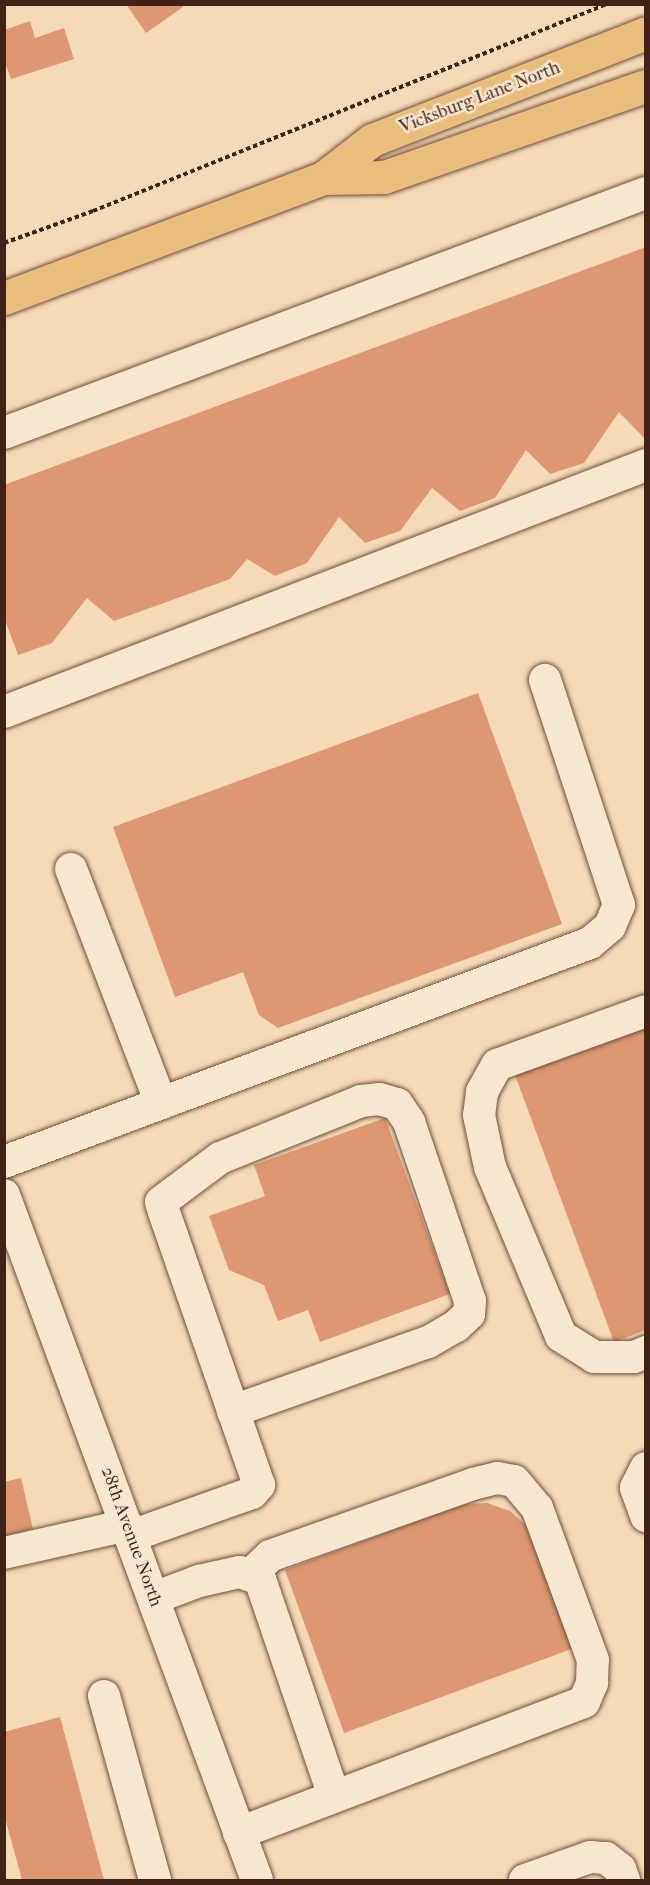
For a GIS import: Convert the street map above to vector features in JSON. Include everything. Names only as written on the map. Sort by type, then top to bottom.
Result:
[{"type":"main road","name":"Vicksburg Lane North","points":[[4,298],[322,178],[372,140],[645,33]]},
{"type":"main road","name":"Vicksburg Lane North","points":[[322,178],[384,177],[645,86]]},
{"type":"street","points":[[4,433],[645,193]]},
{"type":"street","points":[[4,712],[645,465]]},
{"type":"street","points":[[4,1162],[590,943],[610,926],[619,905],[545,680]]},
{"type":"street","points":[[71,868],[161,1103]]},
{"type":"street","points":[[645,1011],[497,1065],[482,1092],[479,1115],[490,1167],[561,1335],[594,1357],[634,1357],[645,1352]]},
{"type":"street","points":[[4,1553],[129,1531],[252,1493],[259,1485],[233,1411],[161,1202],[220,1158],[361,1101],[379,1099],[397,1104],[409,1122],[417,1144],[470,1301],[469,1314],[456,1326],[428,1342],[233,1411]]},
{"type":"street","name":"28th Avenue North","points":[[4,1195],[257,1881]]},
{"type":"street","points":[[645,1468],[636,1488],[645,1516]]},
{"type":"street","points":[[239,1833],[584,1702],[592,1683],[593,1660],[537,1508],[514,1482],[497,1478],[270,1556],[250,1575]]},
{"type":"street","points":[[154,1598],[199,1581],[240,1572],[260,1578],[334,1796]]},
{"type":"street","points":[[104,1696],[154,1881]]},
{"type":"street","points":[[525,1881],[590,1857],[606,1858],[620,1869],[624,1881]]},
{"type":"path","points":[[4,243],[93,211],[608,4]]},
{"type":"building","points":[[126,4],[181,4],[183,7],[146,33]]},
{"type":"building","points":[[30,21],[35,38],[64,28],[74,59],[11,79],[4,60],[4,30]]},
{"type":"building","points":[[646,247],[646,440],[619,412],[584,463],[550,474],[526,450],[495,498],[460,511],[432,488],[400,531],[365,543],[339,517],[307,563],[275,576],[247,559],[230,579],[114,621],[87,598],[52,643],[18,655],[4,617],[4,485]]},
{"type":"building","points":[[478,693],[562,924],[278,1028],[259,1015],[243,972],[175,997],[113,827]]},
{"type":"building","points":[[646,1026],[646,1330],[614,1342],[515,1075]]},
{"type":"building","points":[[385,1118],[450,1294],[320,1342],[308,1310],[278,1321],[264,1285],[229,1270],[209,1216],[265,1196],[254,1165]]},
{"type":"building","points":[[21,1478],[33,1529],[4,1536],[4,1482]]},
{"type":"building","points":[[487,1503],[510,1511],[529,1528],[574,1648],[344,1733],[285,1570],[464,1504]]},
{"type":"building","points":[[60,1717],[104,1880],[22,1880],[4,1814],[4,1732]]}]
